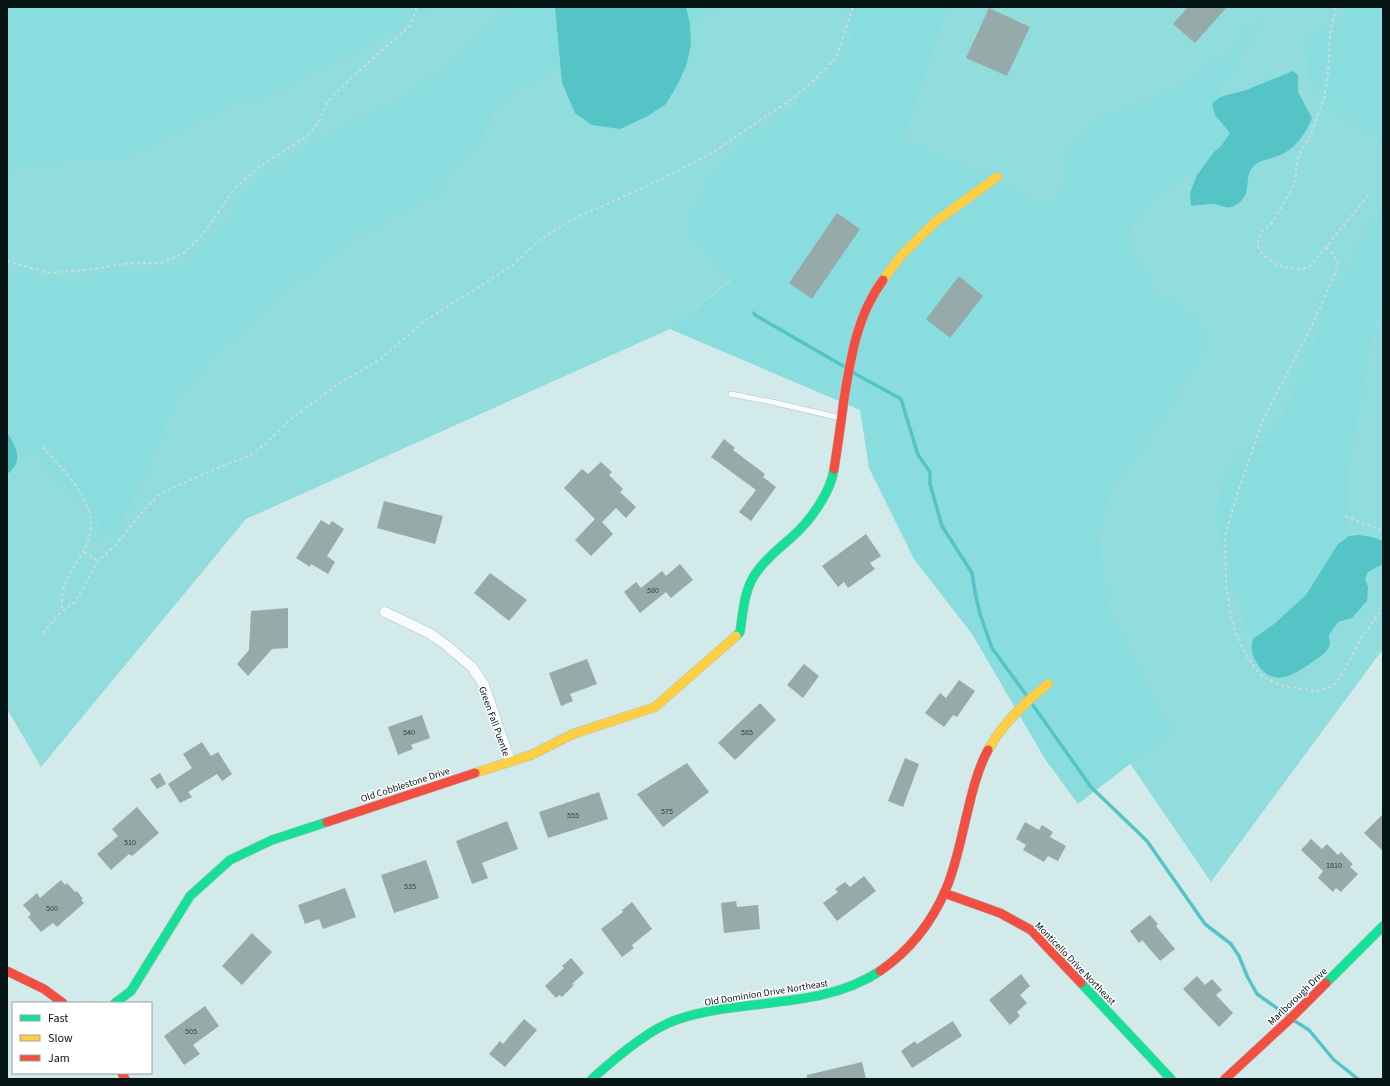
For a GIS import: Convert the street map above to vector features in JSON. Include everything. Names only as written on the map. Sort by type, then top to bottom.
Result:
[{"type":"street","points":[[842,418],[851,354],[859,326],[875,291],[900,257],[935,222],[997,177]]},
{"type":"street","name":"Old Cobblestone Drive","points":[[116,1002],[131,991],[190,896],[230,860],[272,840],[531,755],[573,734],[655,707],[740,632],[747,592],[755,574],[770,556],[794,536],[808,521],[820,503],[833,477],[842,418]]},
{"type":"street","name":"Green Fall Puente","points":[[385,612],[429,633],[446,644],[472,667],[484,685],[510,761]]},
{"type":"street","name":"Old Dominion Drive Northeast","points":[[592,1079],[612,1060],[660,1027],[675,1020],[716,1009],[819,997],[840,991],[862,982],[888,966],[910,946],[929,922],[944,893],[952,873],[976,780],[987,752],[1012,715],[1048,684]]},
{"type":"street","name":"Monticello Drive Northeast","points":[[944,893],[1004,914],[1031,930],[1171,1079]]},
{"type":"street","name":"Marlborough Drive","points":[[1225,1079],[1290,1019],[1383,926]]},
{"type":"street","points":[[7,971],[35,984],[62,1002]]},
{"type":"lane","points":[[731,394],[842,418]]},
{"type":"path","points":[[7,261],[49,273],[94,269],[130,263],[161,263],[183,254],[204,233],[235,188],[259,167],[307,136],[319,122],[328,102],[353,76],[410,26],[418,7]]},
{"type":"path","points":[[43,633],[62,611],[75,602],[98,561],[116,545],[142,512],[161,493],[249,456],[292,418],[341,382],[381,359],[423,322],[512,266],[538,241],[573,219],[645,187],[707,156],[792,99],[836,58],[853,7]]},
{"type":"path","points":[[1336,7],[1330,35],[1328,73],[1324,99],[1310,136],[1299,155],[1296,167],[1296,179],[1292,189],[1271,224],[1262,231],[1258,239],[1258,246],[1266,258],[1277,264],[1292,269],[1301,270],[1310,266],[1368,196]]},
{"type":"path","points":[[1326,248],[1333,254],[1338,263],[1335,273],[1315,319],[1263,420],[1237,494],[1225,536],[1226,585],[1229,606],[1234,628],[1243,649],[1254,667],[1263,677],[1283,686],[1316,691],[1329,688],[1336,683],[1344,672],[1361,638],[1383,608]]},
{"type":"path","points":[[43,447],[80,489],[89,507],[91,526],[88,546],[71,570],[63,589],[61,599],[62,611]]},
{"type":"path","points":[[1345,516],[1383,531]]},
{"type":"path","points":[[84,552],[98,561]]},
{"type":"shaded area","points":[[7,7],[1383,7],[1383,649],[1211,882],[981,545],[903,140],[670,329],[246,519],[41,767],[7,709]]},
{"type":"shaded area","points":[[7,7],[434,7],[384,33],[356,52],[308,74],[277,92],[221,106],[188,127],[124,159],[67,160],[7,169]]},
{"type":"shaded area","points":[[509,7],[554,7],[560,66],[527,82],[500,101],[478,143],[433,195],[351,239],[300,277],[214,354],[173,405],[152,458],[117,530],[102,538],[97,514],[52,471],[39,456],[16,446],[7,433],[7,273],[61,282],[110,275],[175,269],[190,263],[223,228],[240,199],[271,171],[356,120],[414,94],[467,47],[496,17]]},
{"type":"shaded area","points":[[555,7],[686,7],[690,24],[691,44],[687,63],[679,82],[666,104],[646,117],[620,129],[592,125],[575,113],[562,83]]},
{"type":"shaded area","points":[[686,7],[720,7],[690,24]]},
{"type":"shaded area","points":[[844,7],[948,7],[925,71],[903,140],[1042,204],[1063,200],[1065,155],[1095,120],[1189,85],[1238,43],[1247,27],[1264,20],[1221,86],[1220,97],[1212,104],[1215,115],[1230,133],[1221,146],[1182,179],[1157,195],[1140,211],[1128,236],[1135,259],[1155,293],[1190,315],[1206,338],[1200,357],[1152,432],[1131,458],[1112,491],[1098,527],[1102,568],[1109,610],[1153,700],[1173,731],[1078,804],[1045,759],[972,634],[914,559],[869,468],[860,410],[670,329],[731,280],[687,228],[712,175],[732,154],[818,89],[840,63],[852,43],[852,33]]},
{"type":"shaded area","points":[[1345,7],[1383,7],[1383,141],[1346,119],[1308,77],[1306,40],[1341,22]]},
{"type":"shaded area","points":[[1293,71],[1298,75],[1298,92],[1312,118],[1297,143],[1286,152],[1257,163],[1253,167],[1248,177],[1244,197],[1234,206],[1226,207],[1216,204],[1205,204],[1191,206],[1190,193],[1197,175],[1230,133],[1215,115],[1212,104],[1220,97],[1246,90]]},
{"type":"shaded area","points":[[1383,209],[1383,301],[1370,344],[1347,479],[1349,536],[1338,544],[1306,595],[1274,624],[1253,639],[1247,628],[1238,590],[1221,544],[1217,513],[1224,477],[1239,453],[1268,441],[1286,409],[1319,332],[1318,298],[1347,277],[1363,237]]},
{"type":"shaded area","points":[[7,433],[16,449],[17,459],[16,464],[7,474]]},
{"type":"shaded area","points":[[1359,535],[1372,537],[1383,541],[1383,564],[1368,572],[1365,579],[1368,587],[1367,601],[1352,618],[1338,622],[1329,635],[1330,644],[1324,654],[1291,675],[1277,678],[1270,676],[1264,672],[1254,659],[1252,649],[1253,639],[1274,624],[1306,595],[1338,544],[1349,536]]},
{"type":"building","points":[[1188,7],[1227,7],[1195,43],[1173,24]]},
{"type":"building","points":[[989,8],[1030,27],[1007,76],[966,58]]},
{"type":"building","points":[[837,213],[860,229],[812,299],[789,283]]},
{"type":"building","points":[[959,276],[983,296],[950,338],[926,319]]},
{"type":"building","points":[[724,439],[735,448],[733,450],[765,474],[763,477],[776,487],[751,521],[739,512],[756,490],[711,457]]},
{"type":"building","points":[[601,462],[612,472],[609,475],[623,489],[620,492],[636,507],[626,518],[616,508],[602,522],[613,534],[591,556],[575,540],[595,519],[564,488],[582,469],[588,474]]},
{"type":"building","points":[[384,501],[443,516],[435,544],[377,528]]},
{"type":"building","points":[[321,520],[329,525],[332,521],[344,529],[327,556],[335,562],[328,574],[311,564],[310,567],[296,558]]},
{"type":"building","points":[[866,534],[881,556],[870,563],[875,569],[848,588],[844,582],[838,587],[822,566]]},
{"type":"building","points":[[680,564],[693,580],[671,598],[666,592],[640,613],[624,592],[636,582],[641,588],[662,571],[666,576]]},
{"type":"building","points":[[490,573],[527,600],[509,621],[474,593]]},
{"type":"building","points":[[288,608],[288,648],[272,649],[248,676],[237,664],[249,650],[251,611]]},
{"type":"building","points":[[587,659],[597,684],[570,694],[573,701],[561,706],[549,673]]},
{"type":"building","points":[[804,664],[819,676],[803,698],[787,685]]},
{"type":"building","points":[[959,680],[975,691],[957,717],[953,715],[944,727],[925,713],[940,693],[946,698]]},
{"type":"building","points":[[760,703],[776,720],[735,760],[718,743]]},
{"type":"building","points":[[422,715],[430,738],[411,745],[413,749],[398,755],[388,727]]},
{"type":"building","points":[[202,742],[211,756],[218,752],[232,774],[222,781],[217,774],[188,792],[192,797],[180,803],[168,784],[192,768],[183,754]]},
{"type":"building","points":[[905,758],[919,764],[903,807],[888,801]]},
{"type":"building","points":[[687,763],[709,792],[663,827],[637,794]]},
{"type":"building","points":[[160,773],[166,784],[157,789],[150,779]]},
{"type":"building","points":[[599,792],[608,819],[548,838],[539,812]]},
{"type":"building","points":[[137,807],[159,833],[132,856],[129,854],[111,870],[97,854],[118,836],[112,829]]},
{"type":"building","points":[[1383,814],[1383,851],[1364,833]]},
{"type":"building","points":[[507,821],[518,849],[482,863],[488,878],[472,884],[456,841]]},
{"type":"building","points":[[1025,822],[1039,830],[1042,825],[1053,832],[1050,837],[1066,846],[1058,861],[1048,856],[1044,862],[1023,850],[1026,845],[1016,839]]},
{"type":"building","points":[[1311,839],[1322,849],[1327,844],[1338,855],[1341,852],[1353,864],[1350,867],[1358,874],[1341,892],[1336,888],[1333,892],[1318,878],[1323,871],[1301,850]]},
{"type":"building","points":[[426,860],[439,898],[394,913],[381,875]]},
{"type":"building","points":[[864,876],[876,891],[837,921],[823,903],[838,892],[835,889],[845,882],[850,887]]},
{"type":"building","points":[[61,880],[65,885],[67,883],[75,892],[77,891],[84,903],[57,927],[53,923],[41,932],[28,917],[31,914],[23,905],[37,893],[40,898]]},
{"type":"building","points":[[345,888],[356,917],[323,929],[319,919],[305,924],[298,905]]},
{"type":"building","points":[[736,901],[737,907],[758,905],[760,929],[724,933],[721,903]]},
{"type":"building","points":[[632,902],[652,929],[632,945],[634,948],[622,957],[601,929],[623,912],[622,910]]},
{"type":"building","points":[[1150,915],[1158,924],[1156,926],[1175,949],[1160,961],[1142,940],[1139,943],[1130,931]]},
{"type":"building","points":[[252,933],[272,952],[242,985],[222,966]]},
{"type":"building","points":[[571,958],[584,973],[572,984],[574,985],[562,997],[559,995],[556,998],[545,986],[564,968],[562,966]]},
{"type":"building","points":[[1021,974],[1030,986],[1020,995],[1027,1003],[1017,1012],[1020,1016],[1010,1025],[989,1000]]},
{"type":"building","points":[[1197,976],[1205,985],[1212,979],[1222,990],[1216,995],[1233,1013],[1219,1027],[1183,989]]},
{"type":"building","points":[[205,1006],[219,1026],[193,1045],[200,1054],[184,1065],[164,1036]]},
{"type":"building","points":[[524,1019],[537,1030],[505,1067],[489,1054],[500,1041],[503,1044]]},
{"type":"building","points":[[953,1021],[962,1036],[912,1068],[901,1051],[915,1041],[917,1044]]},
{"type":"building","points":[[862,1062],[866,1079],[807,1079],[807,1075]]},
{"type":"waterway","points":[[754,313],[755,315],[845,367]]},
{"type":"waterway","points":[[852,372],[901,399],[918,455],[930,472],[930,484],[942,526],[972,573],[980,614],[992,648],[1027,696]]},
{"type":"waterway","points":[[1030,701],[1091,787],[1147,841],[1205,924],[1231,944],[1239,956],[1247,976],[1257,994],[1288,1016]]},
{"type":"waterway","points":[[1293,1020],[1309,1030],[1334,1060],[1358,1079]]},
{"type":"traffic: fast","points":[[736,636],[740,632],[746,594],[752,579],[773,553],[800,530],[819,506],[829,487],[834,469]]},
{"type":"traffic: fast","points":[[116,1002],[131,991],[190,896],[230,860],[272,840],[327,822]]},
{"type":"traffic: fast","points":[[1326,983],[1383,926]]},
{"type":"traffic: fast","points":[[592,1079],[621,1054],[654,1030],[676,1020],[727,1008],[780,1002],[832,992],[857,984],[880,971]]},
{"type":"traffic: fast","points":[[1081,983],[1171,1079]]},
{"type":"traffic: slow","points":[[883,280],[900,257],[935,222],[997,177]]},
{"type":"traffic: slow","points":[[475,773],[531,755],[573,734],[655,707],[736,636]]},
{"type":"traffic: slow","points":[[988,750],[1007,722],[1048,684]]},
{"type":"traffic: jam","points":[[834,469],[847,383],[856,336],[867,307],[883,280]]},
{"type":"traffic: jam","points":[[880,971],[901,954],[919,935],[934,913],[946,889],[957,856],[974,785],[988,750]]},
{"type":"traffic: jam","points":[[327,822],[475,773]]},
{"type":"traffic: jam","points":[[944,893],[1000,913],[1031,930],[1081,983]]},
{"type":"traffic: jam","points":[[7,971],[44,989],[62,1002]]},
{"type":"traffic: jam","points":[[1225,1079],[1290,1019],[1326,983]]},
{"type":"traffic: jam","points":[[122,1074],[125,1079]]}]
